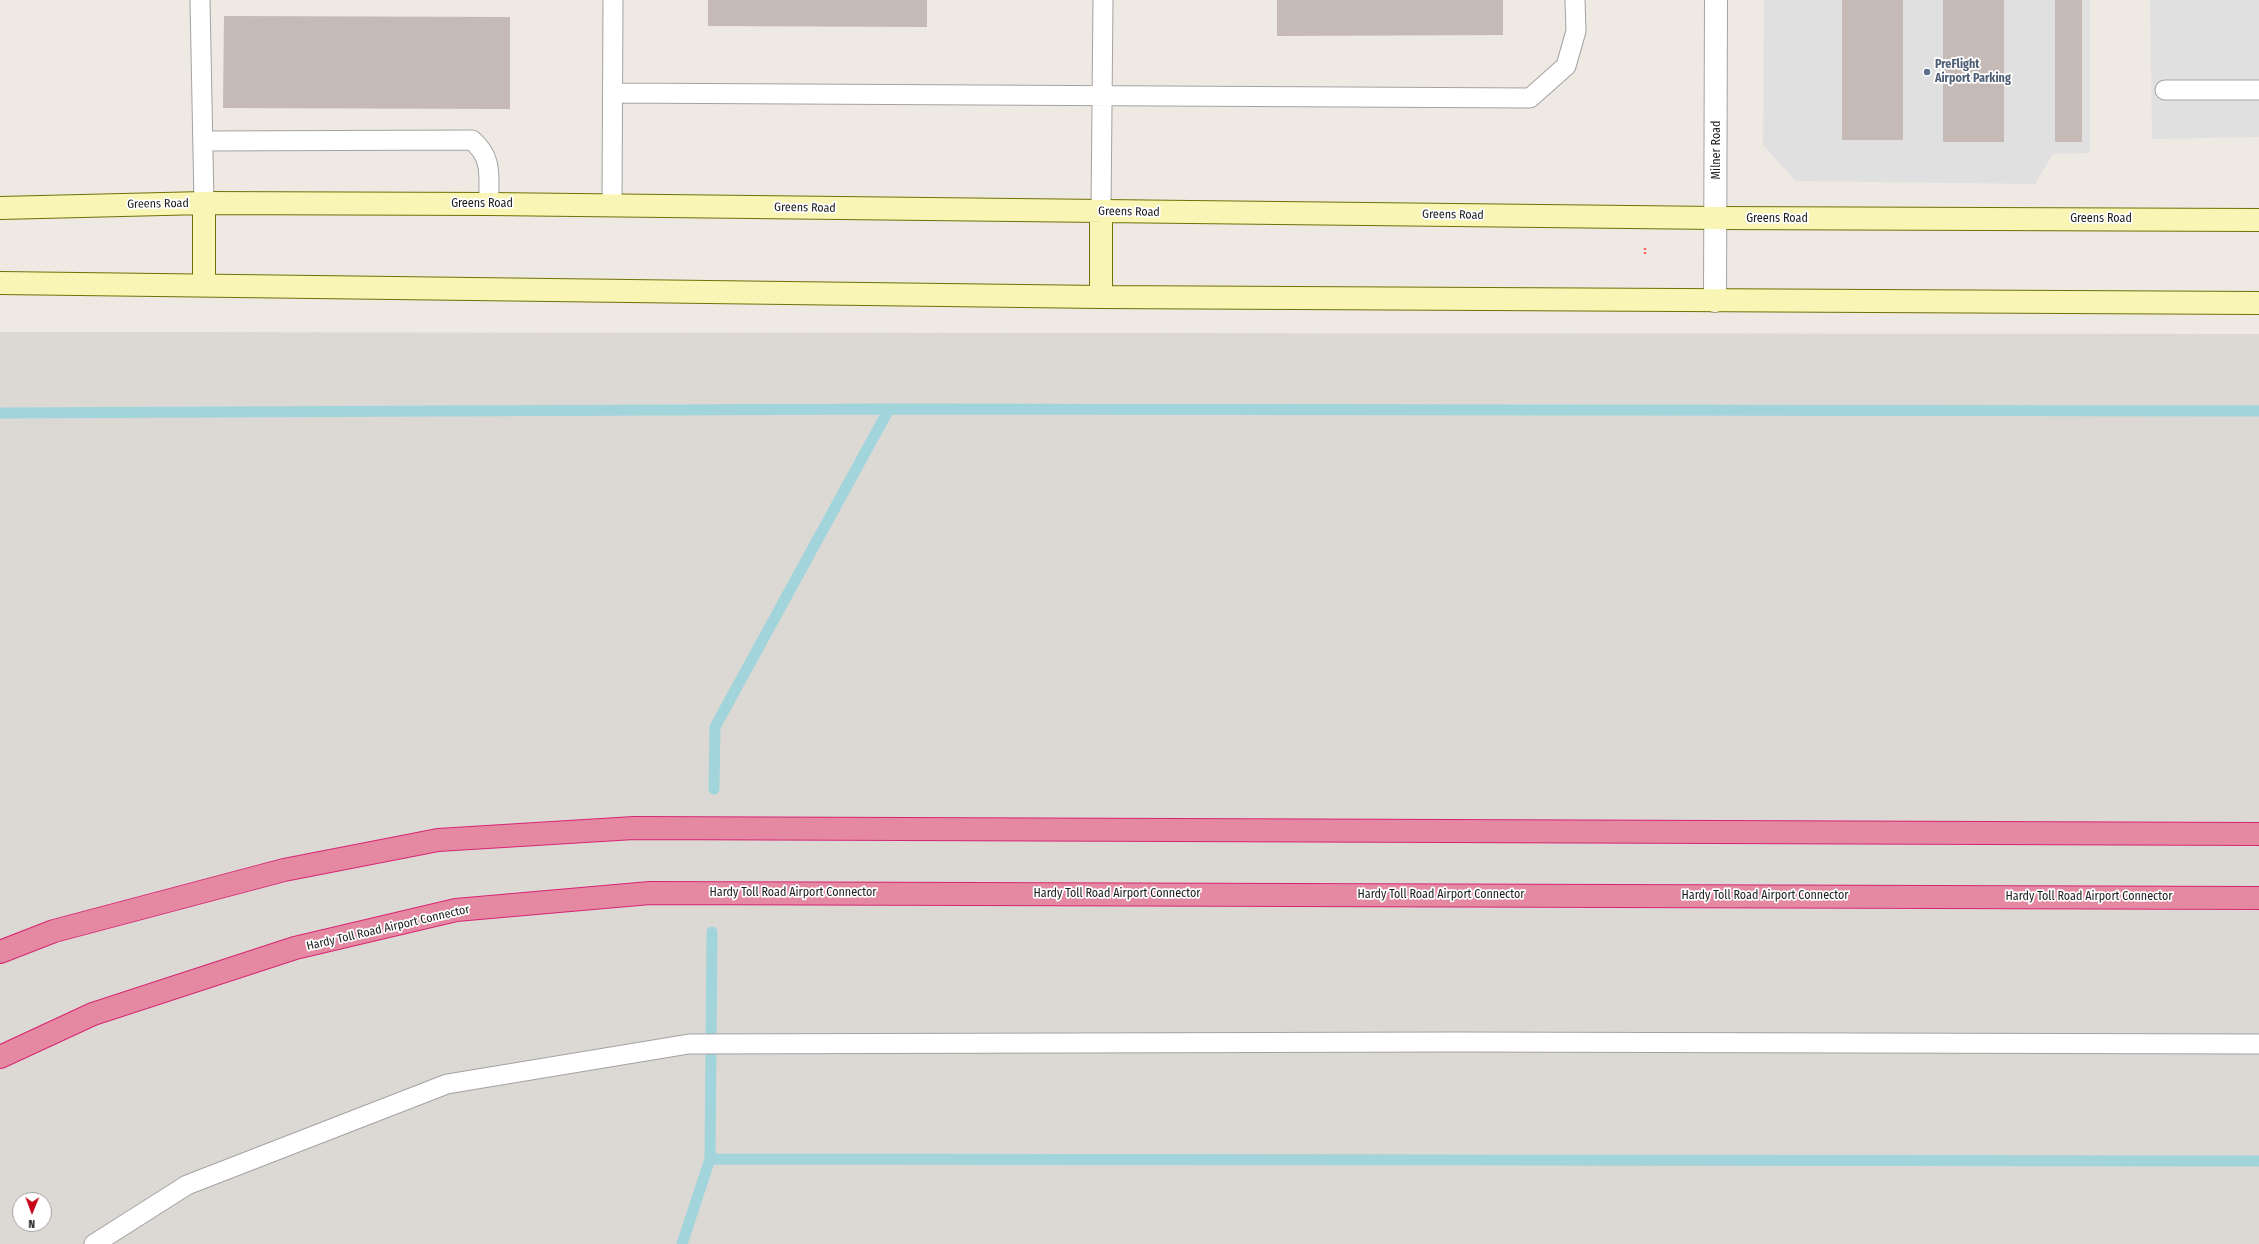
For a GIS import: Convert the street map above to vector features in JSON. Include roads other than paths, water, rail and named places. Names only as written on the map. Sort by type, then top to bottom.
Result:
[{"type":"highway","points":[[0,952],[54,931],[284,870],[438,840],[626,829],[2259,834]]},
{"type":"highway","name":"Hardy Toll Road Airport Connector","points":[[0,1057],[93,1014],[295,948],[456,910],[650,893],[2259,898]]},
{"type":"main road","name":"Greens Road","points":[[0,208],[204,203],[489,204],[1717,218],[2259,220]]},
{"type":"main road","points":[[204,203],[204,285]]},
{"type":"main road","points":[[1101,297],[1102,211]]},
{"type":"main road","points":[[0,283],[1101,297],[2259,303]]},
{"type":"street","name":"Milner Road","points":[[1715,301],[1717,218],[1716,0]]},
{"type":"lane","points":[[200,0],[204,203]]},
{"type":"lane","points":[[612,205],[613,0]]},
{"type":"lane","points":[[1102,211],[1103,0]]},
{"type":"lane","points":[[613,93],[1530,98],[1566,66],[1576,32],[1575,0]]},
{"type":"lane","points":[[2165,90],[2259,90]]},
{"type":"lane","points":[[203,141],[472,140],[483,149],[488,163],[489,204]]},
{"type":"lane","points":[[94,1244],[187,1186],[447,1084],[689,1044],[1440,1042],[2259,1044]]},
{"type":"waterway","points":[[0,413],[889,409],[2259,411]]},
{"type":"waterway","points":[[714,789],[715,727],[889,409]]},
{"type":"waterway","points":[[682,1244],[710,1159],[712,932]]},
{"type":"waterway","points":[[710,1159],[2259,1161]]},
{"type":"place","name":"PreFlight Airport Parking","points":[[1927,72]]}]
